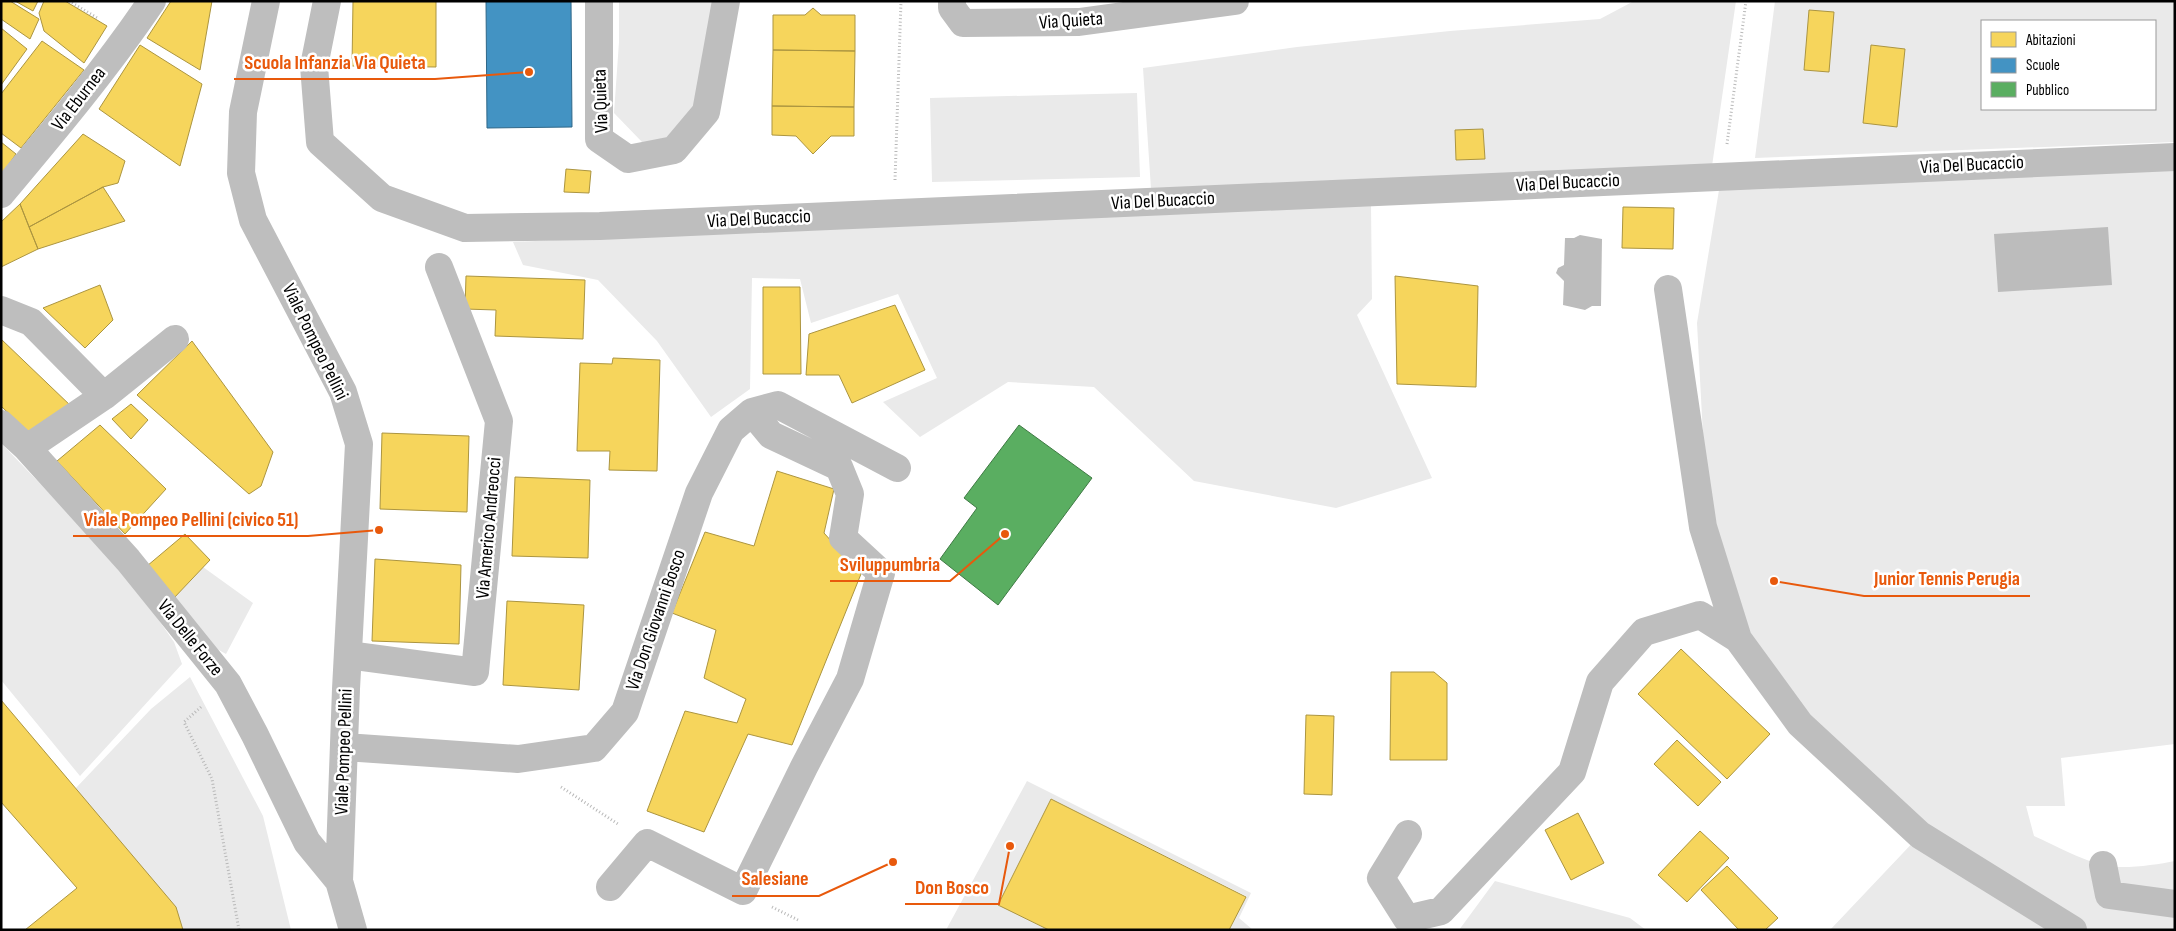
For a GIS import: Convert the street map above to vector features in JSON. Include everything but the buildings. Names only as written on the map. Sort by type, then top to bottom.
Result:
[{"type":"street","name":"Via Eburnea","points":[[1,194],[71,110],[128,36],[152,1]]},
{"type":"street","name":"Viale Pompeo Pellini","points":[[266,1],[243,112],[242,173],[254,220],[343,392],[359,444],[339,881],[353,930]]},
{"type":"street","name":"Via Del Bucaccio","points":[[327,1],[314,66],[320,142],[382,198],[465,228],[600,226],[2175,157]]},
{"type":"street","name":"Via Quieta","points":[[599,1],[599,139],[628,159],[674,150],[706,112],[726,1]]},
{"type":"street","name":"Via Quieta","points":[[952,1],[952,8],[963,23],[1029,24],[1080,22],[1235,1]]},
{"type":"street","name":"Via Americo Andreocci","points":[[348,655],[475,672],[499,421],[439,267]]},
{"type":"street","points":[[1668,289],[1703,527],[1738,639],[1800,724],[1920,835],[2073,930]]},
{"type":"street","points":[[1,310],[31,322],[104,396]]},
{"type":"street","points":[[27,448],[104,396],[174,339]]},
{"type":"street","name":"Via Don Giovanni Bosco","points":[[345,747],[518,759],[594,748],[625,712],[699,493],[731,430],[752,412],[778,405],[897,468]]},
{"type":"street","points":[[610,887],[647,843],[743,891],[850,679],[880,573],[842,538],[850,494],[839,467],[771,435],[752,412]]},
{"type":"street","name":"Via Delle Forze","points":[[1,424],[27,448],[128,560],[228,684],[307,842],[339,881]]},
{"type":"street","points":[[1408,834],[1381,878],[1407,919],[1441,911],[1572,772],[1600,682],[1644,632],[1700,615],[1738,639]]},
{"type":"street","points":[[2103,865],[2109,895],[2175,904]]},
{"type":"path","points":[[894,213],[901,1]]},
{"type":"path","points":[[1722,176],[1746,1]]},
{"type":"path","points":[[184,722],[212,779],[239,930]]},
{"type":"path","points":[[518,759],[647,843]]},
{"type":"shaded area","points":[[619,1],[719,1],[696,105],[672,141],[642,142],[614,113],[619,42]]},
{"type":"shaded area","points":[[1634,1],[1736,1],[1712,166],[1151,189],[1143,68],[1297,47],[1450,31],[1600,19]]},
{"type":"shaded area","points":[[1775,1],[2175,1],[2175,142],[1755,158]]},
{"type":"shaded area","points":[[1137,93],[1140,177],[932,182],[930,98]]},
{"type":"shaded area","points":[[2175,169],[2175,744],[2061,758],[2065,806],[2026,806],[2034,836],[2093,862],[2102,865],[2128,867],[2175,861],[2175,930],[1830,930],[1920,835],[1750,655],[1709,547],[1697,323],[1720,184]]},
{"type":"shaded area","points":[[1371,204],[1372,299],[1357,315],[1432,478],[1336,508],[1194,481],[1094,387],[1008,382],[920,437],[883,402],[937,378],[898,294],[811,323],[800,279],[752,278],[750,389],[711,417],[657,341],[598,280],[523,265],[513,242]]},
{"type":"shaded area","points":[[2108,227],[2112,285],[1998,292],[1994,234]]},
{"type":"shaded area","points":[[1580,235],[1602,239],[1601,306],[1592,306],[1585,310],[1563,305],[1564,281],[1556,273],[1558,268],[1564,265],[1565,238],[1574,238]]},
{"type":"shaded area","points":[[1,443],[126,573],[174,642],[182,664],[80,776],[1,680]]},
{"type":"shaded area","points":[[203,567],[253,603],[226,654],[217,649],[173,599]]},
{"type":"shaded area","points":[[190,677],[263,816],[291,930],[183,930],[175,907],[75,789],[151,709]]},
{"type":"shaded area","points":[[1027,781],[1251,893],[1239,918],[1253,930],[1229,930],[1246,896],[1051,799],[998,904],[1049,930],[946,930]]},
{"type":"shaded area","points":[[1495,881],[1630,918],[1646,930],[1459,930]]},
{"type":"place","name":"Scuola Infanzia Via Quieta","points":[[529,72]]},
{"type":"place","name":"Viale Pompeo Pellini (civico 51)","points":[[379,530]]},
{"type":"place","name":"Sviluppumbria","points":[[1005,534]]},
{"type":"place","name":"Junior Tennis Perugia","points":[[1774,581]]},
{"type":"place","name":"Don Bosco","points":[[1010,846]]},
{"type":"place","name":"Salesiane","points":[[893,862]]}]
